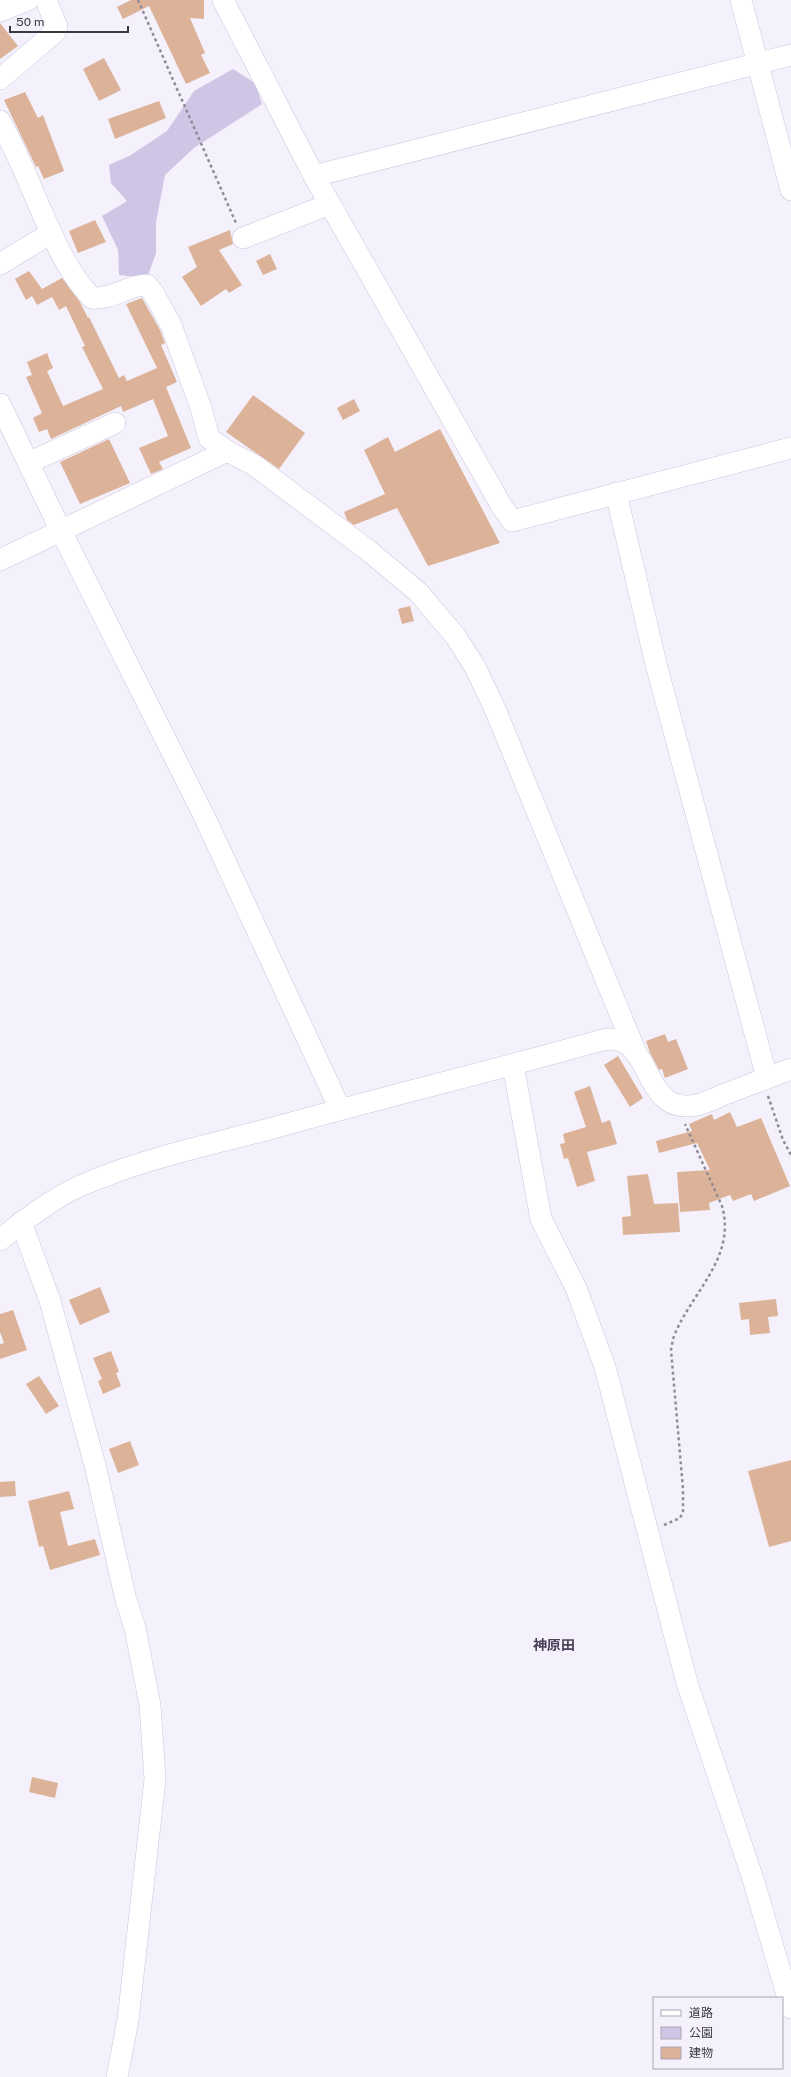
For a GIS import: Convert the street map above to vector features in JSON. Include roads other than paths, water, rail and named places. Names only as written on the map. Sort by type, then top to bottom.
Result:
[{"type":"street","points":[[0,11],[28,0]]},
{"type":"street","points":[[0,79],[55,32],[57,26],[46,0]]},
{"type":"street","points":[[223,0],[314,176],[500,505],[512,520],[791,448]]},
{"type":"street","points":[[741,0],[791,190]]},
{"type":"street","points":[[314,176],[791,55]]},
{"type":"street","points":[[0,121],[22,165],[51,233],[70,270],[82,287],[92,298],[102,299],[138,285],[148,285],[154,294],[171,325],[201,408],[209,438],[227,451],[254,465],[369,550],[419,593],[456,637],[475,667],[496,709],[636,1053],[662,1096],[677,1105],[699,1104],[767,1087],[791,1070]]},
{"type":"street","points":[[243,238],[330,204]]},
{"type":"street","points":[[0,264],[51,233]]},
{"type":"street","points":[[0,404],[61,531],[205,818],[340,1109]]},
{"type":"street","points":[[28,463],[115,423]]},
{"type":"street","points":[[0,560],[227,451]]},
{"type":"street","points":[[616,493],[656,664],[767,1087]]},
{"type":"street","points":[[0,1240],[21,1222],[78,1186],[131,1166],[340,1109],[513,1065],[609,1038],[624,1041],[636,1053]]},
{"type":"street","points":[[513,1065],[541,1219],[576,1288],[605,1367],[687,1683],[753,1879],[791,2008]]},
{"type":"street","points":[[21,1222],[50,1301],[92,1458],[126,1600],[135,1628],[150,1705],[154,1786],[128,2020],[117,2077]]},
{"type":"district","name":"神原田","points":[[554,1645]]}]
